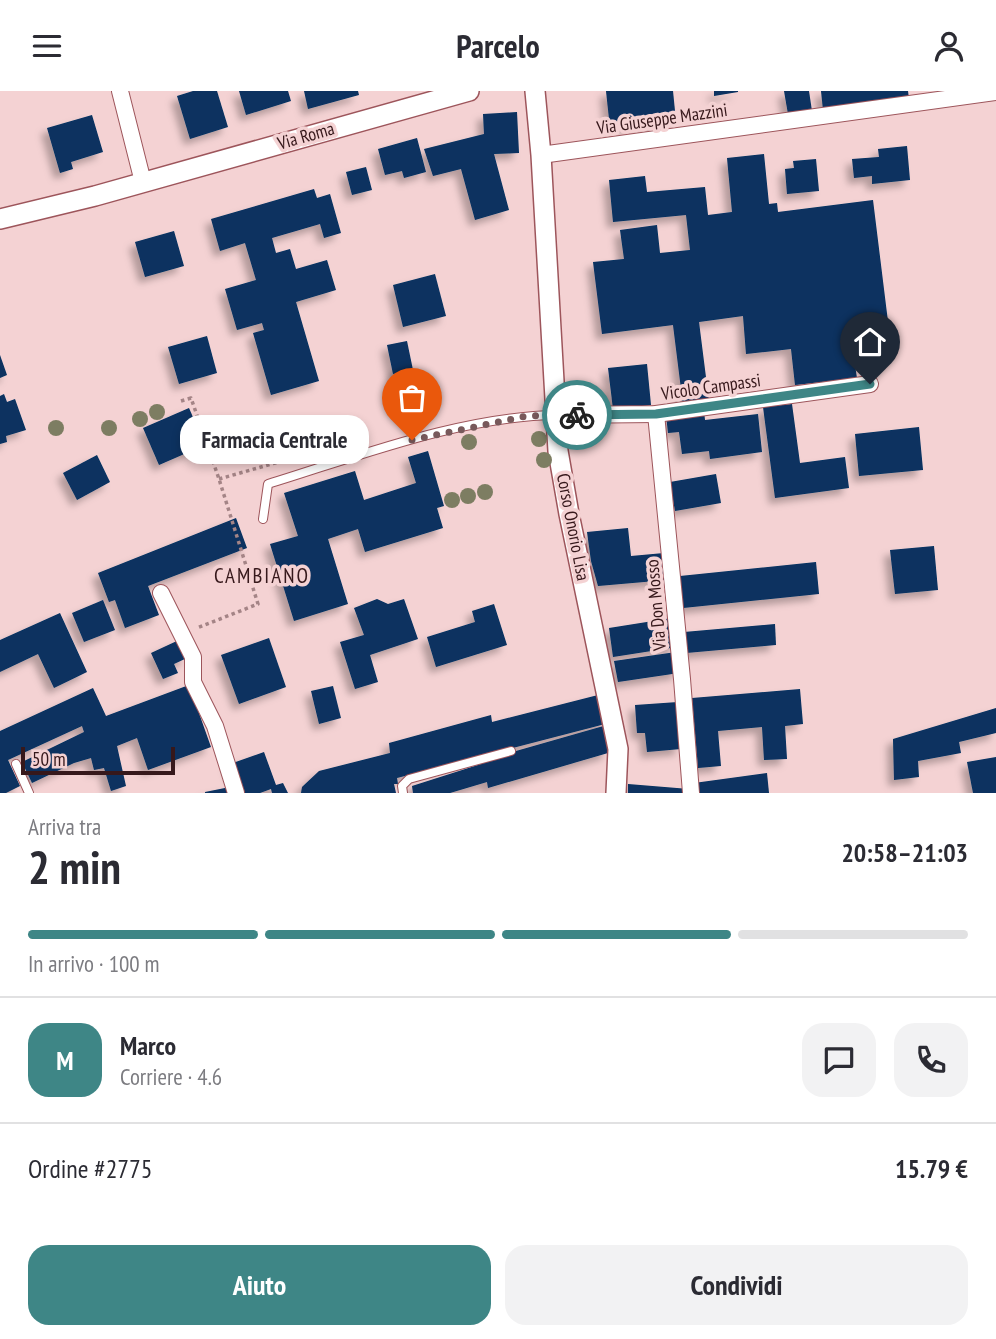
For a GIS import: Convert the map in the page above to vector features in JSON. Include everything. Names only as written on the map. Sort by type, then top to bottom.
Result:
[{"type":"street","points":[[120,91],[143,181]]},
{"type":"street","name":"Via Roma","points":[[0,219],[95,196],[469,91]]},
{"type":"street","name":"Corso Onorio Lisa","points":[[534,91],[541,155],[558,451],[618,749],[616,793]]},
{"type":"street","name":"Via Giuseppe Mazzini","points":[[541,155],[996,92]]},
{"type":"street","name":"Vicolo Campassi","points":[[556,415],[656,414],[870,384]]},
{"type":"street","name":"Via Don Mosso","points":[[656,414],[673,571],[691,793]]},
{"type":"street","points":[[161,593],[193,657],[193,682],[215,726],[236,793]]},
{"type":"lane","points":[[263,519],[268,484],[427,436],[527,416],[556,415]]},
{"type":"lane","points":[[403,793],[402,786],[409,779],[511,751]]},
{"type":"lane","points":[[16,764],[29,793]]},
{"type":"path","points":[[181,401],[191,398],[258,604],[182,635]]},
{"type":"building","points":[[193,91],[217,91],[228,127],[190,139],[177,96]]},
{"type":"building","points":[[239,91],[288,91],[291,101],[246,115]]},
{"type":"building","points":[[304,91],[358,91],[359,95],[308,109]]},
{"type":"building","points":[[606,91],[673,91],[676,121],[610,128]]},
{"type":"building","points":[[714,91],[738,91],[738,92],[714,96]]},
{"type":"building","points":[[784,91],[809,91],[812,111],[788,114]]},
{"type":"building","points":[[821,91],[908,91],[909,99],[823,110]]},
{"type":"building","points":[[517,112],[519,153],[494,154],[509,210],[475,220],[461,169],[433,176],[424,149],[484,134],[483,114]]},
{"type":"building","points":[[92,115],[103,152],[71,162],[73,169],[60,173],[47,128]]},
{"type":"building","points":[[417,138],[426,172],[404,178],[402,171],[385,175],[378,149]]},
{"type":"building","points":[[907,146],[910,180],[872,184],[872,176],[854,178],[852,159],[879,157],[878,149]]},
{"type":"building","points":[[764,154],[769,204],[777,203],[778,212],[873,200],[892,354],[854,359],[857,378],[795,385],[791,349],[746,354],[743,316],[699,322],[709,401],[683,405],[673,325],[602,334],[593,262],[624,259],[620,230],[657,225],[660,253],[690,250],[686,215],[613,222],[609,180],[645,176],[647,192],[705,187],[708,215],[732,212],[727,158]]},
{"type":"building","points":[[816,159],[819,191],[787,194],[785,169],[794,168],[793,161]]},
{"type":"building","points":[[366,167],[372,190],[352,195],[346,172]]},
{"type":"building","points":[[314,189],[317,198],[330,194],[341,233],[324,238],[320,224],[272,238],[276,253],[290,249],[296,269],[327,260],[336,290],[296,302],[319,381],[271,395],[253,333],[264,330],[262,323],[237,330],[225,289],[256,280],[245,243],[220,251],[211,219]]},
{"type":"building","points":[[174,231],[184,266],[145,277],[135,242]]},
{"type":"building","points":[[435,274],[446,316],[403,327],[393,285]]},
{"type":"building","points":[[207,336],[217,373],[179,384],[168,347]]},
{"type":"building","points":[[407,341],[413,370],[393,374],[387,345]]},
{"type":"building","points":[[0,355],[7,375],[0,378]]},
{"type":"building","points":[[647,364],[651,405],[613,409],[608,368]]},
{"type":"building","points":[[4,394],[7,402],[15,399],[26,430],[6,436],[7,442],[0,444],[0,396]]},
{"type":"building","points":[[792,404],[800,463],[845,457],[849,488],[775,498],[763,407]]},
{"type":"building","points":[[189,408],[205,445],[159,465],[143,428]]},
{"type":"building","points":[[704,411],[705,420],[758,414],[762,452],[710,459],[709,451],[682,454],[679,432],[668,433],[666,415]]},
{"type":"building","points":[[919,427],[923,470],[859,476],[855,434]]},
{"type":"building","points":[[428,451],[444,506],[437,508],[443,528],[365,552],[358,529],[328,539],[348,604],[294,621],[270,544],[298,536],[284,493],[355,471],[364,500],[416,483],[408,457]]},
{"type":"building","points":[[97,455],[110,482],[77,500],[63,473]]},
{"type":"building","points":[[716,474],[721,503],[675,511],[670,482]]},
{"type":"building","points":[[236,518],[247,548],[148,586],[159,615],[125,628],[115,600],[109,602],[98,573]]},
{"type":"building","points":[[628,528],[631,556],[664,553],[667,580],[598,586],[587,532]]},
{"type":"building","points":[[934,546],[938,590],[895,594],[890,550]]},
{"type":"building","points":[[816,562],[819,594],[683,608],[680,576]]},
{"type":"building","points":[[377,599],[388,604],[404,599],[418,639],[370,655],[378,682],[355,689],[340,642],[364,635],[354,608]]},
{"type":"building","points":[[103,600],[115,630],[84,642],[72,613]]},
{"type":"building","points":[[494,604],[507,645],[436,667],[427,637],[475,622],[472,611]]},
{"type":"building","points":[[60,613],[87,672],[54,688],[38,654],[0,672],[0,640]]},
{"type":"building","points":[[672,618],[677,647],[613,657],[609,628]]},
{"type":"building","points":[[775,624],[776,645],[686,653],[684,632]]},
{"type":"building","points":[[269,638],[286,687],[239,704],[221,655]]},
{"type":"building","points":[[179,640],[187,658],[174,664],[178,673],[163,679],[151,653]]},
{"type":"building","points":[[676,652],[679,673],[618,682],[614,661]]},
{"type":"building","points":[[189,685],[211,747],[148,770],[137,738],[117,746],[126,786],[111,791],[104,768],[94,770],[91,758],[32,783],[22,762],[84,732],[82,726],[8,760],[20,786],[0,793],[0,731],[93,688],[106,716]]},
{"type":"building","points":[[333,686],[341,718],[319,724],[311,691]]},
{"type":"building","points":[[800,689],[803,724],[785,726],[787,759],[764,760],[762,727],[718,731],[721,766],[698,768],[692,698]]},
{"type":"building","points":[[602,694],[609,723],[397,778],[398,784],[394,784],[396,793],[301,793],[302,787],[319,771],[390,753],[389,743],[491,715],[492,722]]},
{"type":"building","points":[[678,702],[681,749],[647,752],[645,733],[637,733],[635,705]]},
{"type":"building","points":[[996,708],[996,733],[959,742],[961,753],[918,761],[919,777],[894,780],[893,739]]},
{"type":"building","points":[[607,725],[608,753],[488,788],[487,782],[450,793],[413,793],[412,786],[481,764],[481,761]]},
{"type":"building","points":[[264,752],[276,785],[283,783],[288,793],[272,793],[271,789],[260,793],[240,793],[230,764]]},
{"type":"building","points":[[996,757],[996,793],[973,793],[967,762]]},
{"type":"building","points":[[767,773],[769,793],[695,793],[694,783]]},
{"type":"building","points":[[628,784],[689,789],[689,793],[628,793]]},
{"type":"building","points":[[230,787],[231,793],[205,793],[205,792]]},
{"type":"way so far","points":[[412,440],[527,416],[577,415]]},
{"type":"place","name":"Farmacia Centrale","points":[[412,440]]},
{"type":"district","name":"CAMBIANO","points":[[262,576]]},
{"type":"route","points":[[577,415],[656,414],[870,384]]}]
